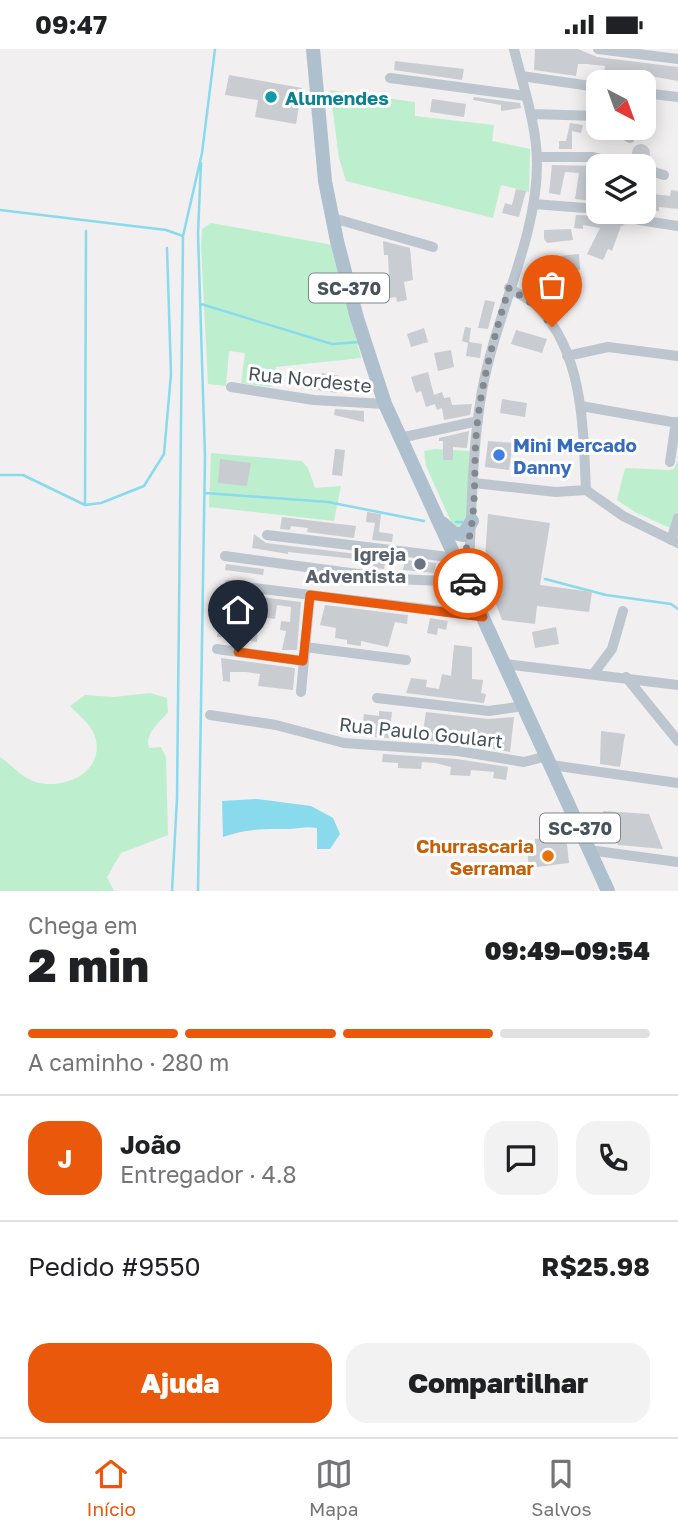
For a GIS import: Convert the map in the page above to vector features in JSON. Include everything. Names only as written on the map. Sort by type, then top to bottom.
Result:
[{"type":"main road","name":"SC-370","points":[[313,49],[317,110],[333,218],[354,306],[386,404],[608,891]]},
{"type":"main road","points":[[435,513],[456,534],[467,533],[472,521]]},
{"type":"main road","points":[[447,539],[460,543],[466,541],[472,521]]},
{"type":"street","points":[[225,556],[395,579],[468,582],[478,421],[488,362],[534,204],[537,157],[531,114],[514,49]]},
{"type":"street","points":[[598,49],[678,59]]},
{"type":"street","points":[[521,76],[586,84]]},
{"type":"street","points":[[390,78],[526,96]]},
{"type":"street","points":[[656,94],[678,97]]},
{"type":"street","points":[[531,114],[586,116]]},
{"type":"street","points":[[537,157],[586,157]]},
{"type":"street","points":[[656,173],[664,175]]},
{"type":"street","points":[[534,204],[586,208]]},
{"type":"street","points":[[333,218],[433,247]]},
{"type":"street","points":[[656,223],[678,226]]},
{"type":"street","points":[[509,288],[540,309],[567,356],[581,406],[586,490]]},
{"type":"street","points":[[567,356],[615,347],[678,356]]},
{"type":"street","name":"Rua Nordeste","points":[[231,387],[314,400],[386,404]]},
{"type":"street","points":[[581,406],[677,423],[670,462]]},
{"type":"street","points":[[400,438],[478,421]]},
{"type":"street","points":[[474,482],[556,492],[586,490],[623,516],[674,541],[678,518]]},
{"type":"street","points":[[267,535],[458,561],[470,543]]},
{"type":"street","points":[[229,585],[483,617]]},
{"type":"street","points":[[300,692],[310,595]]},
{"type":"street","points":[[594,673],[612,649],[623,611]]},
{"type":"street","points":[[305,647],[406,660]]},
{"type":"street","points":[[217,649],[303,661]]},
{"type":"street","points":[[505,664],[678,685]]},
{"type":"street","points":[[626,677],[678,741]]},
{"type":"street","points":[[377,698],[489,711],[524,706]]},
{"type":"street","name":"Rua Paulo Goulart","points":[[210,715],[276,725],[344,743],[457,751],[524,761],[549,761],[678,783]]},
{"type":"street","points":[[589,850],[678,862]]},
{"type":"green space","points":[[330,90],[415,102],[415,116],[494,125],[492,141],[530,149],[529,192],[501,185],[493,218],[346,181],[339,158]]},
{"type":"green space","points":[[211,223],[333,245],[361,358],[276,367],[271,387],[241,383],[245,353],[229,351],[226,386],[208,384],[201,246],[202,229]]},
{"type":"green space","points":[[424,451],[469,451],[467,522],[460,529],[452,524],[426,466]]},
{"type":"green space","points":[[211,453],[302,461],[308,468],[315,488],[341,486],[334,521],[209,507]]},
{"type":"green space","points":[[678,460],[678,510],[670,528],[635,512],[617,500],[625,468],[669,470],[674,469]]},
{"type":"green space","points":[[150,693],[167,698],[168,712],[154,729],[148,743],[149,748],[161,747],[166,757],[168,835],[121,853],[107,877],[114,891],[0,891],[0,757],[36,782],[57,784],[78,777],[93,762],[96,740],[86,722],[70,706],[85,695],[114,697]]},
{"type":"water","points":[[257,799],[311,806],[333,818],[340,834],[330,849],[317,849],[317,828],[313,827],[256,830],[223,837],[222,801]]},
{"type":"building","points":[[535,49],[578,49],[597,57],[678,67],[678,81],[656,77],[656,70],[604,70],[605,66],[587,64],[578,64],[576,76],[534,70]]},
{"type":"building","points":[[395,61],[464,69],[462,80],[394,70]]},
{"type":"building","name":"Alumendes","points":[[229,75],[302,88],[296,124],[255,117],[258,100],[225,95]]},
{"type":"building","points":[[474,97],[520,103],[521,108],[501,111],[501,105],[473,100]]},
{"type":"building","points":[[432,99],[466,104],[464,117],[430,112]]},
{"type":"building","points":[[570,123],[583,125],[581,133],[572,131],[572,149],[559,149],[559,141],[566,141]]},
{"type":"building","points":[[641,144],[649,150],[650,154],[632,153],[635,147]]},
{"type":"building","points":[[552,165],[586,166],[586,200],[575,199],[579,173],[565,172],[560,195],[549,193]]},
{"type":"building","points":[[516,189],[526,191],[519,217],[502,213],[505,203],[512,205]]},
{"type":"building","points":[[671,190],[678,191],[678,209],[659,207],[659,211],[656,211],[656,194],[670,196]]},
{"type":"building","points":[[576,215],[586,215],[586,224],[625,225],[621,226],[612,251],[608,249],[603,260],[587,254],[600,228],[583,225],[583,229],[574,228]]},
{"type":"building","points":[[571,229],[573,240],[547,243],[544,239],[544,230]]},
{"type":"building","points":[[383,241],[410,248],[413,280],[404,282],[407,300],[397,302],[396,297],[390,298],[388,255],[384,255]]},
{"type":"building","points":[[579,254],[580,270],[562,271],[560,256]]},
{"type":"building","points":[[485,300],[495,302],[488,329],[478,328]]},
{"type":"building","points":[[465,327],[471,328],[469,342],[482,344],[480,358],[466,356],[468,343],[462,341]]},
{"type":"building","points":[[424,328],[428,342],[411,347],[407,334]]},
{"type":"building","points":[[516,330],[547,339],[542,353],[511,344]]},
{"type":"building","points":[[451,350],[454,367],[438,371],[434,353]]},
{"type":"building","points":[[428,372],[434,395],[442,392],[444,398],[450,397],[452,405],[472,404],[470,415],[444,420],[442,408],[437,410],[435,404],[426,407],[421,391],[416,393],[411,377]]},
{"type":"building","points":[[322,373],[340,376],[337,393],[301,388],[304,375],[321,378]]},
{"type":"building","points":[[502,399],[527,403],[525,417],[500,413]]},
{"type":"building","points":[[335,409],[364,411],[364,422],[334,415]]},
{"type":"building","points":[[469,431],[467,448],[453,447],[453,460],[443,460],[443,441],[439,441],[439,438]]},
{"type":"building","name":"Mini Mercado Danny","points":[[488,441],[513,443],[509,470],[485,467]]},
{"type":"building","points":[[335,449],[345,450],[342,476],[332,475]]},
{"type":"building","points":[[220,459],[251,463],[247,486],[218,483]]},
{"type":"building","points":[[367,512],[381,514],[379,532],[393,534],[392,542],[372,540],[375,523],[366,522]]},
{"type":"building","points":[[488,514],[550,523],[540,585],[592,592],[589,612],[537,606],[535,624],[502,620],[484,572]]},
{"type":"building","points":[[282,517],[356,526],[354,538],[307,532],[308,528],[291,526],[290,530],[280,529]]},
{"type":"building","points":[[254,534],[266,543],[390,558],[389,563],[385,562],[384,569],[373,568],[374,561],[288,554],[252,548]]},
{"type":"building","name":"Igreja Adventista","points":[[405,560],[436,563],[434,573],[403,570]]},
{"type":"building","points":[[226,564],[264,569],[263,575],[225,570]]},
{"type":"building","points":[[223,589],[228,593],[301,602],[297,650],[282,650],[286,631],[280,630],[281,621],[290,622],[291,607],[277,605],[275,619],[261,617],[262,606],[240,602],[238,621],[258,623],[257,642],[243,640],[244,637],[217,637],[219,624],[211,623],[213,610],[216,611],[217,604],[221,605]]},
{"type":"building","points":[[325,605],[408,615],[407,624],[395,622],[388,647],[361,641],[361,646],[347,644],[347,640],[335,638],[336,628],[320,625]]},
{"type":"building","points":[[430,618],[448,621],[446,630],[438,628],[437,635],[427,633]]},
{"type":"building","points":[[556,627],[559,644],[535,648],[532,632]]},
{"type":"building","points":[[454,645],[472,647],[472,679],[483,680],[481,693],[486,694],[484,703],[406,693],[411,678],[427,680],[426,687],[439,689],[442,674],[451,676]]},
{"type":"building","points":[[221,658],[295,668],[293,690],[258,686],[260,674],[246,672],[230,672],[230,682],[223,681]]},
{"type":"building","points":[[379,711],[392,712],[390,729],[423,731],[426,712],[488,719],[514,717],[510,752],[459,743],[375,737],[376,724],[363,722],[364,714],[379,716]]},
{"type":"building","points":[[601,731],[625,734],[620,767],[600,764]]},
{"type":"building","points":[[383,754],[457,759],[508,767],[506,780],[493,778],[494,772],[471,770],[470,776],[450,775],[451,767],[435,763],[422,762],[421,769],[398,768],[398,763],[382,762]]},
{"type":"building","points":[[603,811],[649,814],[663,849],[618,845]]},
{"type":"building","name":"Churrascaria Serramar","points":[[566,835],[569,863],[529,868],[527,849],[535,844],[535,839]]},
{"type":"waterway","points":[[172,891],[177,798],[183,236],[202,153],[215,49]]},
{"type":"waterway","points":[[198,891],[205,457],[198,234],[201,163]]},
{"type":"waterway","points":[[0,210],[166,230],[183,236]]},
{"type":"waterway","points":[[85,505],[86,231]]},
{"type":"waterway","points":[[0,475],[23,475],[85,505],[101,503],[144,486],[164,454],[171,374],[167,248]]},
{"type":"waterway","points":[[201,304],[332,344],[360,342]]},
{"type":"waterway","points":[[205,493],[328,502],[424,521]]},
{"type":"waterway","points":[[456,522],[462,522]]},
{"type":"waterway","points":[[545,579],[606,595],[671,604],[678,609]]},
{"type":"way so far","points":[[468,583],[460,565],[470,543],[479,408],[485,373],[509,288],[540,309],[552,327]]},
{"type":"place","name":"Alumendes","points":[[271,97]]},
{"type":"place","name":"Mini Mercado Danny","points":[[499,455]]},
{"type":"place","name":"Igreja Adventista","points":[[420,564]]},
{"type":"place","name":"Churrascaria Serramar","points":[[548,856]]},
{"type":"route","points":[[238,652],[303,661],[310,595],[483,617],[468,583]]}]
